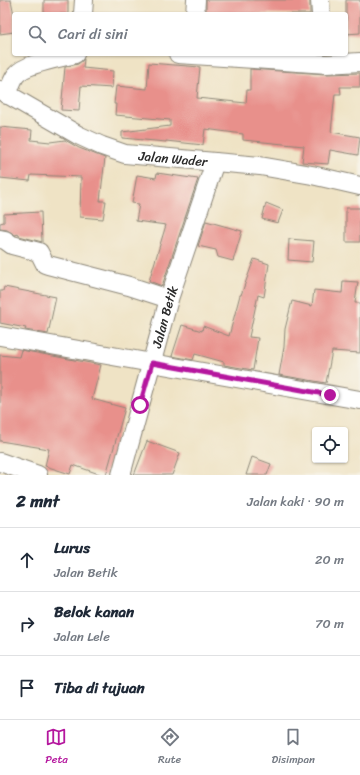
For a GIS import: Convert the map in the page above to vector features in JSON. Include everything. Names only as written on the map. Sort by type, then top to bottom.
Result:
[{"type":"street","points":[[83,12],[84,0]]},
{"type":"street","points":[[195,12],[196,0]]},
{"type":"street","points":[[320,0],[321,12]]},
{"type":"street","points":[[3,92],[16,75],[24,68],[67,56]]},
{"type":"street","points":[[244,56],[327,59],[360,62]]},
{"type":"street","name":"Jalan Wader","points":[[3,92],[78,135],[102,146],[125,154],[260,166],[312,175],[360,186]]},
{"type":"street","name":"Jalan Betik","points":[[121,475],[169,299],[216,162]]},
{"type":"street","points":[[0,239],[5,240],[12,245],[39,252],[45,264],[128,286],[169,299]]},
{"type":"street","points":[[0,336],[360,400]]},
{"type":"street","points":[[0,462],[38,475]]},
{"type":"building","points":[[0,0],[11,0],[13,12],[12,12],[12,32],[0,34]]},
{"type":"building","points":[[44,0],[68,0],[68,12],[44,12]]},
{"type":"building","points":[[206,0],[310,0],[310,12],[206,12]]},
{"type":"building","points":[[346,0],[360,0],[360,33],[348,34],[348,12],[346,12]]},
{"type":"building","points":[[84,59],[83,68],[113,71],[112,88],[81,86],[79,111],[61,110],[65,67],[78,64]]},
{"type":"building","points":[[149,63],[200,67],[197,98],[246,103],[247,90],[250,90],[250,69],[326,74],[360,73],[360,87],[340,87],[341,94],[335,94],[331,132],[360,137],[358,155],[330,150],[328,164],[302,162],[304,146],[243,140],[243,134],[205,129],[203,145],[122,138],[122,132],[170,126],[170,120],[115,115],[116,104],[114,104],[116,86],[147,89]]},
{"type":"building","points":[[0,127],[32,130],[31,140],[50,142],[65,140],[79,148],[105,158],[100,201],[106,201],[103,219],[80,217],[81,177],[31,175],[30,181],[0,178]]},
{"type":"building","points":[[157,173],[198,179],[162,286],[149,281],[166,225],[136,221],[139,204],[132,203],[137,175],[156,178]]},
{"type":"building","points":[[266,203],[283,210],[278,223],[262,219]]},
{"type":"building","points":[[346,208],[360,208],[360,242],[346,242]]},
{"type":"building","points":[[41,212],[42,242],[19,236],[19,234],[15,235],[7,230],[0,229],[0,223],[4,222],[4,214]]},
{"type":"building","points":[[206,221],[242,231],[233,261],[218,257],[216,250],[198,246]]},
{"type":"building","points":[[289,239],[314,241],[312,262],[288,260]]},
{"type":"building","points":[[254,259],[269,264],[264,297],[258,295],[249,337],[258,338],[253,370],[224,365],[224,362],[195,354],[193,360],[172,356],[182,325],[202,331],[203,326],[229,336],[240,295]]},
{"type":"building","points":[[343,281],[358,282],[355,303],[360,303],[360,353],[332,351],[326,383],[279,375],[284,347],[285,329],[292,301],[312,306],[314,290],[342,293]]},
{"type":"building","points":[[4,287],[56,297],[48,334],[25,330],[26,328],[0,323],[0,291],[3,291]]},
{"type":"building","points":[[21,350],[101,365],[92,399],[125,408],[106,475],[73,465],[70,474],[45,466],[49,449],[0,441],[0,355],[19,357]]},
{"type":"building","points":[[147,441],[180,453],[172,475],[134,475]]},
{"type":"building","points":[[252,457],[271,464],[267,475],[246,475]]},
{"type":"route","points":[[140,405],[152,363],[330,395]]}]
